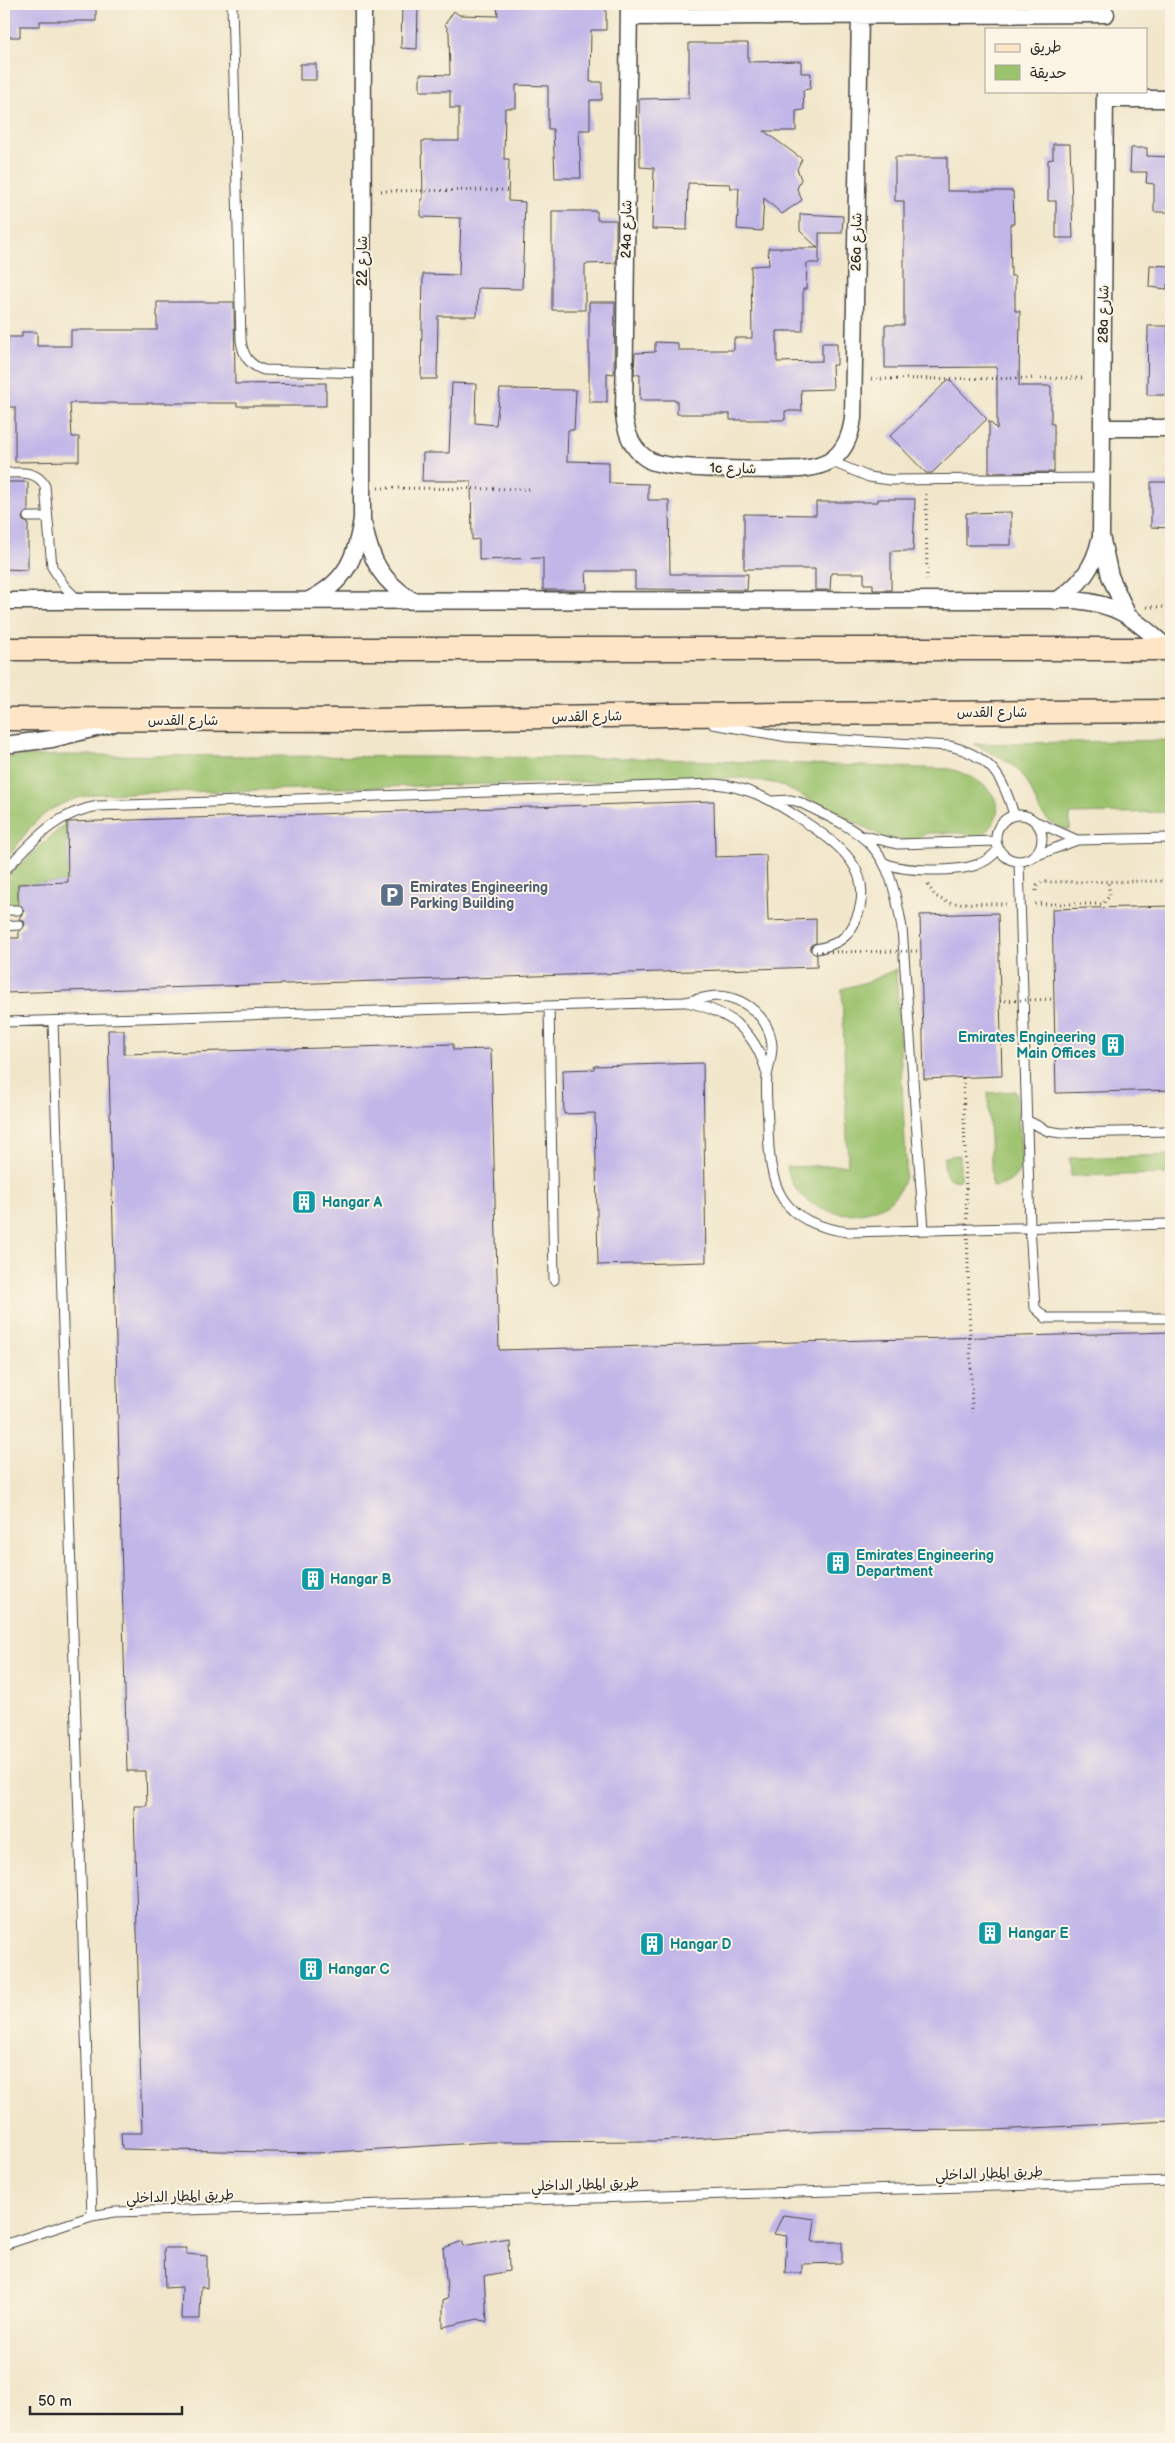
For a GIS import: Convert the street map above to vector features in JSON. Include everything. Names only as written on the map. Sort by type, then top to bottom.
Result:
[{"type":"main road","points":[[4,649],[1170,649]]},
{"type":"main road","name":"شارع القدس","points":[[4,719],[372,720],[672,715],[1171,711]]},
{"type":"street","name":"شارع 22","points":[[306,601],[335,584],[347,570],[355,553],[362,519],[363,4]]},
{"type":"street","points":[[629,10],[860,15],[1106,15]]},
{"type":"street","name":"24a شارع","points":[[629,10],[624,415],[626,428],[638,451]]},
{"type":"street","name":"26a شارع","points":[[830,461],[846,443],[851,432],[854,380],[860,15]]},
{"type":"street","points":[[1105,95],[1171,99]]},
{"type":"street","name":"28a شارع","points":[[1105,95],[1101,536],[1110,576],[1128,614]]},
{"type":"street","points":[[1102,428],[1171,428]]},
{"type":"street","name":"1c شارع","points":[[638,451],[648,460],[670,467],[802,468],[830,461]]},
{"type":"street","name":"شارع 22","points":[[362,519],[370,552],[384,578],[396,590],[413,601]]},
{"type":"street","name":"28a شارع","points":[[1056,601],[1082,580],[1091,567],[1101,536]]},
{"type":"street","points":[[4,601],[1093,602],[1128,614],[1170,649]]},
{"type":"street","points":[[4,745],[52,739],[90,731],[126,719]]},
{"type":"lane","points":[[232,4],[241,340],[245,356],[256,368],[264,370],[362,373]]},
{"type":"lane","points":[[830,461],[869,478],[890,480],[1102,478]]},
{"type":"lane","points":[[4,473],[33,474],[45,486],[52,567],[65,587],[80,601]]},
{"type":"lane","points":[[28,517],[47,517]]},
{"type":"lane","points":[[672,715],[788,737],[950,746],[966,750],[981,758],[998,775],[1006,790],[1014,816]]},
{"type":"lane","points":[[4,870],[53,823],[68,814],[98,806],[715,784],[742,788],[772,800],[837,843],[850,857],[858,874],[862,893],[852,929],[842,940],[816,951]]},
{"type":"lane","points":[[772,800],[799,802],[858,832],[877,840],[897,844],[996,841]]},
{"type":"lane","points":[[1077,840],[1021,815],[1014,816],[1000,825],[996,841],[998,850],[1011,860],[1019,862],[1077,840],[1171,838]]},
{"type":"lane","points":[[1033,857],[1039,851],[1042,835],[1034,820]]},
{"type":"lane","points":[[858,832],[868,841],[884,863],[893,881],[902,928],[924,1230]]},
{"type":"lane","points":[[884,863],[905,869],[966,868],[984,862],[998,850]]},
{"type":"lane","points":[[1019,862],[1033,1301],[1039,1314],[1054,1318],[1171,1318]]},
{"type":"lane","points":[[4,910],[18,910]]},
{"type":"lane","points":[[4,926],[19,925]]},
{"type":"lane","points":[[4,1022],[684,1002],[717,996],[730,998],[754,1010],[769,1032],[772,1046],[767,1077],[768,1155],[773,1181],[786,1204],[801,1218],[823,1228],[848,1232],[1171,1224]]},
{"type":"lane","points":[[684,1002],[709,1008],[726,1016],[742,1027],[754,1042],[762,1058],[767,1077]]},
{"type":"lane","points":[[549,1006],[554,1280]]},
{"type":"lane","points":[[53,1020],[92,2216]]},
{"type":"lane","points":[[1026,1120],[1042,1129],[1061,1133],[1171,1131]]},
{"type":"lane","name":"طريق المطار الداخلي","points":[[4,2245],[92,2216],[138,2211],[1171,2182]]},
{"type":"path","points":[[362,191],[507,190]]},
{"type":"path","points":[[854,380],[1103,378]]},
{"type":"path","points":[[926,480],[927,601]]},
{"type":"path","points":[[362,488],[533,489]]},
{"type":"path","points":[[1035,904],[1037,886],[1042,882],[1171,881]]},
{"type":"path","points":[[816,951],[921,950]]},
{"type":"path","points":[[1000,1001],[1054,999]]},
{"type":"path","points":[[963,1078],[972,1413]]},
{"type":"green space","points":[[1171,740],[1171,812],[1070,814],[1070,830],[1057,826],[1048,820],[1042,813],[1025,778],[1013,765],[974,744]]},
{"type":"green space","points":[[65,755],[632,758],[950,769],[976,780],[986,787],[994,796],[997,806],[996,816],[990,828],[977,839],[970,839],[964,833],[927,833],[914,841],[886,838],[778,784],[745,778],[96,794],[66,802],[48,811],[40,817],[4,860],[4,757]]},
{"type":"green space","points":[[67,822],[68,882],[18,884],[18,906],[4,906],[4,879]]},
{"type":"green space","points":[[896,969],[906,1163],[902,1185],[890,1201],[872,1210],[851,1214],[830,1211],[810,1202],[795,1188],[787,1167],[848,1165],[842,989],[870,981]]},
{"type":"green space","points":[[1016,1091],[1022,1164],[1017,1174],[1010,1181],[992,1187],[988,1093]]},
{"type":"green space","points":[[960,1155],[960,1180],[951,1179],[946,1174],[944,1157]]},
{"type":"green space","points":[[1171,1155],[1171,1174],[1071,1176],[1070,1158]]},
{"type":"building","points":[[4,4],[96,4],[96,21],[40,21],[40,26],[20,26],[20,37],[4,37]]},
{"type":"building","points":[[402,4],[418,4],[417,49],[401,48]]},
{"type":"building","points":[[497,4],[606,4],[606,30],[591,30],[590,82],[602,82],[602,100],[590,100],[590,130],[579,130],[581,178],[555,178],[553,129],[548,129],[548,86],[516,85],[516,108],[505,108],[504,159],[509,159],[508,201],[525,202],[522,289],[478,288],[477,316],[438,316],[437,379],[421,379],[423,274],[459,275],[461,218],[421,217],[421,199],[423,199],[422,141],[459,141],[459,108],[450,108],[450,91],[420,91],[420,74],[450,75],[449,32],[445,24],[454,11],[459,15],[498,16]]},
{"type":"building","points":[[689,43],[748,43],[748,62],[801,61],[801,73],[811,73],[810,89],[803,90],[804,110],[796,111],[796,131],[764,131],[802,159],[797,169],[801,179],[797,189],[802,200],[782,214],[764,198],[762,231],[737,229],[739,188],[730,188],[731,184],[688,183],[687,230],[652,229],[654,168],[640,167],[639,99],[689,98]]},
{"type":"building","points":[[300,64],[316,64],[316,80],[300,80]]},
{"type":"building","points":[[1053,144],[1070,144],[1073,238],[1056,238],[1056,201],[1048,201],[1048,160],[1053,159]]},
{"type":"building","points":[[1131,148],[1147,148],[1147,156],[1171,157],[1171,212],[1154,212],[1154,184],[1146,183],[1147,172],[1130,172]]},
{"type":"building","points":[[895,157],[947,157],[947,191],[1013,191],[1014,224],[1010,224],[1011,276],[1015,276],[1015,311],[1020,311],[1019,386],[1051,386],[1051,424],[1054,424],[1054,472],[989,473],[989,421],[997,429],[997,367],[885,368],[885,325],[904,325],[904,201],[895,201]]},
{"type":"building","points":[[552,211],[597,211],[597,220],[616,220],[616,263],[585,264],[585,310],[552,310]]},
{"type":"building","points":[[800,214],[843,216],[842,233],[819,233],[819,263],[807,263],[806,289],[803,289],[803,331],[777,331],[777,362],[822,361],[822,343],[837,343],[837,365],[832,365],[833,389],[801,390],[802,411],[785,411],[785,420],[730,420],[730,414],[677,414],[677,400],[640,400],[640,374],[634,374],[635,353],[655,352],[655,342],[678,343],[678,350],[734,350],[734,338],[752,338],[751,266],[769,265],[768,248],[818,248],[800,231]]},
{"type":"building","points":[[1150,265],[1171,266],[1171,285],[1167,284],[1167,289],[1149,287]]},
{"type":"building","points":[[157,302],[234,302],[235,384],[326,383],[326,406],[237,406],[237,403],[70,403],[72,437],[79,437],[79,461],[15,462],[15,407],[4,407],[4,337],[22,337],[22,332],[37,332],[37,346],[71,346],[71,330],[157,330]]},
{"type":"building","points":[[589,302],[615,302],[614,374],[607,373],[607,402],[589,402]]},
{"type":"building","points":[[1148,326],[1168,326],[1167,395],[1147,395]]},
{"type":"building","points":[[949,379],[987,419],[932,473],[926,473],[890,436]]},
{"type":"building","points":[[452,383],[476,384],[475,423],[496,425],[500,389],[576,390],[574,430],[568,430],[567,461],[609,462],[609,483],[648,484],[648,500],[669,500],[670,574],[748,574],[747,590],[635,589],[635,571],[586,571],[587,590],[543,590],[543,558],[479,560],[479,539],[472,540],[471,481],[422,481],[423,453],[449,453]]},
{"type":"building","points":[[4,482],[28,482],[28,511],[22,517],[23,521],[28,523],[28,570],[4,569]]},
{"type":"building","points":[[1151,482],[1171,482],[1171,528],[1151,527]]},
{"type":"building","points":[[878,499],[915,499],[913,551],[891,551],[891,590],[873,590],[873,584],[864,584],[864,573],[831,573],[830,590],[815,590],[815,569],[744,569],[744,514],[816,515],[816,502],[878,502]]},
{"type":"building","points":[[1011,512],[1011,545],[966,545],[966,513]]},
{"type":"building","name":"Emirates Engineering Parking Building","points":[[714,801],[715,857],[766,855],[768,921],[816,919],[816,943],[811,945],[810,950],[817,955],[817,967],[4,993],[4,938],[19,938],[19,931],[25,925],[24,921],[19,919],[24,910],[18,904],[18,884],[68,882],[67,823],[69,822]]},
{"type":"building","name":"Emirates Engineering Main Offices","points":[[1171,906],[1171,1090],[1056,1093],[1052,909]]},
{"type":"building","points":[[998,913],[1002,1076],[924,1079],[920,915]]},
{"type":"building","points":[[108,1030],[124,1030],[124,1054],[453,1044],[453,1050],[491,1049],[499,1350],[1171,1332],[1171,2121],[993,2130],[826,2131],[657,2141],[490,2142],[317,2153],[122,2149],[121,2133],[142,2133],[134,1806],[147,1806],[146,1771],[127,1771]]},
{"type":"building","points":[[703,1063],[706,1262],[598,1265],[595,1113],[564,1114],[563,1070],[594,1069],[594,1066]]},
{"type":"building","points":[[783,2215],[815,2219],[812,2242],[842,2242],[842,2263],[802,2264],[802,2273],[785,2273],[787,2236],[774,2234]]},
{"type":"building","points":[[508,2238],[509,2271],[484,2276],[487,2322],[478,2319],[443,2327],[443,2300],[448,2298],[443,2248],[463,2241],[463,2246]]},
{"type":"building","points":[[164,2248],[186,2248],[186,2254],[207,2256],[207,2288],[201,2286],[200,2319],[181,2319],[182,2287],[165,2288]]},
{"type":"place","name":"Emirates Engineering Parking Building","points":[[392,895]]},
{"type":"place","name":"Emirates Engineering Main Offices","points":[[1113,1045]]},
{"type":"place","name":"Hangar A","points":[[304,1202]]},
{"type":"place","name":"Emirates Engineering Department","points":[[838,1563]]},
{"type":"place","name":"Hangar B","points":[[313,1579]]},
{"type":"place","name":"Hangar E","points":[[990,1933]]},
{"type":"place","name":"Hangar D","points":[[652,1944]]},
{"type":"place","name":"Hangar C","points":[[311,1969]]}]
